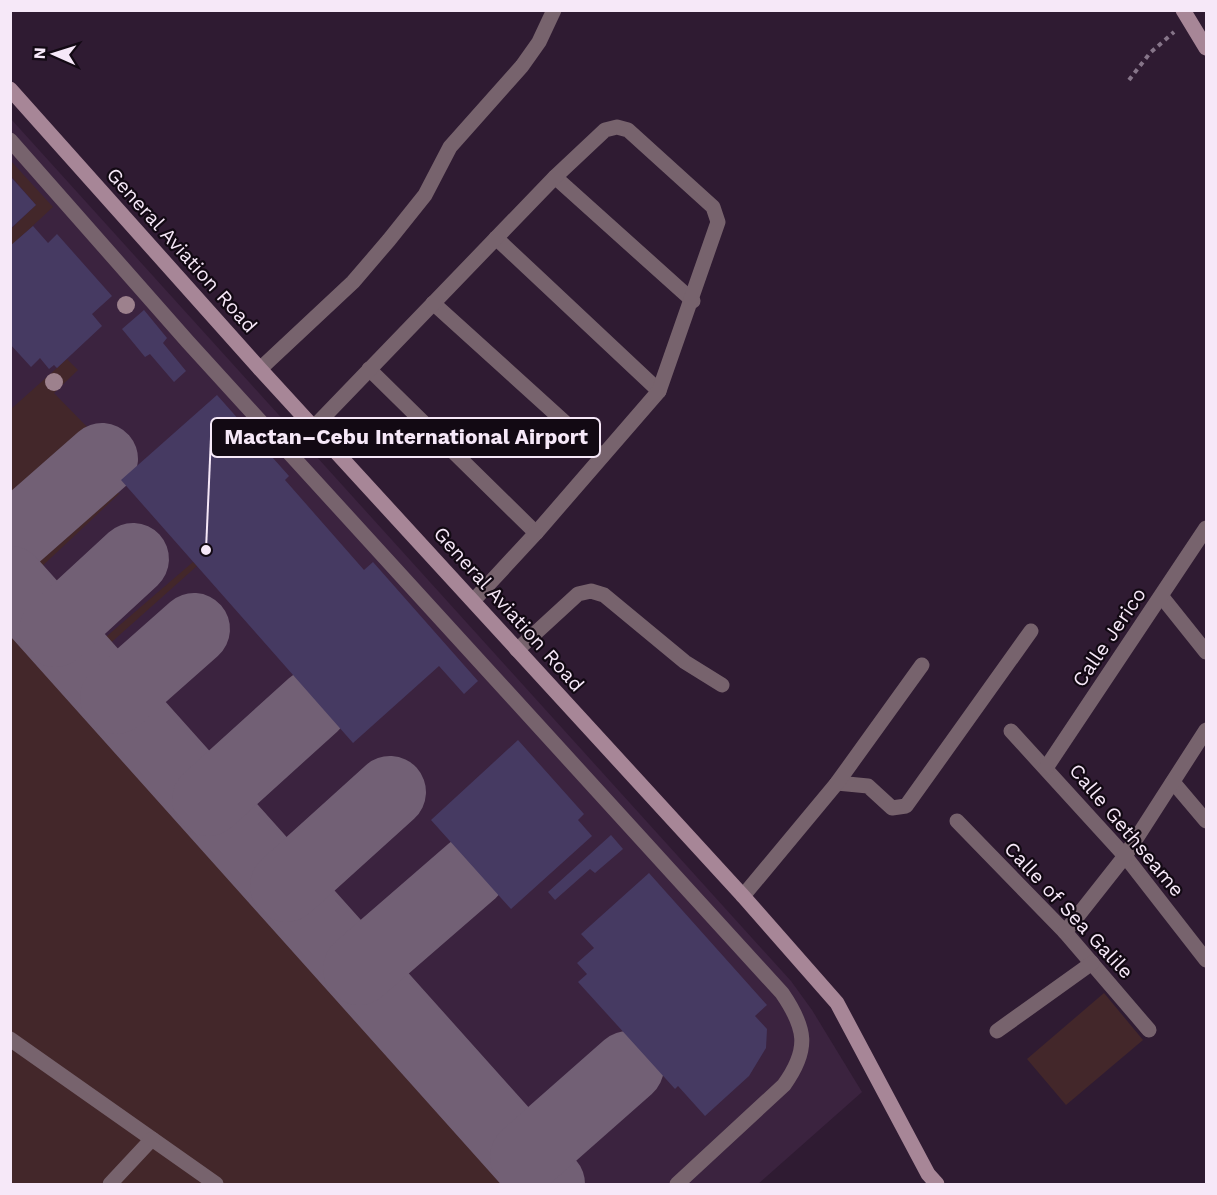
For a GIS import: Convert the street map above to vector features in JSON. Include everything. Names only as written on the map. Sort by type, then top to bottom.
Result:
[{"type":"main road","points":[[1186,16],[1206,48]]},
{"type":"main road","name":"General Aviation Road","points":[[10,89],[260,369],[474,600],[837,1003],[928,1174],[937,1185]]},
{"type":"street","points":[[260,369],[354,282],[389,240],[425,195],[450,147],[522,66],[539,42],[554,10]]},
{"type":"street","points":[[314,427],[555,177],[605,130],[617,126],[628,130],[712,207],[718,222],[693,301],[659,391],[536,533],[474,600]]},
{"type":"street","points":[[10,140],[188,342],[782,993],[794,1011],[802,1029],[802,1051],[796,1070],[784,1085],[677,1185]]},
{"type":"street","points":[[555,177],[693,301]]},
{"type":"street","points":[[496,238],[659,391]]},
{"type":"street","points":[[433,303],[602,456]]},
{"type":"street","points":[[369,369],[536,533]]},
{"type":"street","name":"Calle Jerico","points":[[1046,768],[1206,528]]},
{"type":"street","points":[[517,650],[578,594],[591,591],[604,596],[685,662],[722,685]]},
{"type":"street","points":[[1162,597],[1206,652]]},
{"type":"street","points":[[837,783],[868,786],[892,808],[906,806],[1031,631]]},
{"type":"street","points":[[743,896],[837,783],[922,665]]},
{"type":"street","points":[[1065,932],[1125,856],[1206,730]]},
{"type":"street","name":"Calle Gethseame","points":[[1011,731],[1125,856],[1206,960]]},
{"type":"street","points":[[1173,782],[1206,821]]},
{"type":"street","name":"Calle of Sea Galile","points":[[957,821],[1065,932],[1149,1030]]},
{"type":"street","points":[[997,1031],[1092,963]]},
{"type":"street","points":[[10,1039],[216,1185]]},
{"type":"street","points":[[110,1185],[152,1139]]},
{"type":"path","points":[[1129,80],[1150,53],[1186,16]]},
{"type":"shaded area","points":[[11,119],[791,981],[812,1010],[862,1092],[758,1184],[11,1184]]},
{"type":"shaded area","points":[[11,161],[53,207],[11,246],[11,229],[36,205],[11,176]]},
{"type":"shaded area","points":[[67,359],[78,370],[54,393],[91,431],[87,435],[99,448],[11,529],[11,409]]},
{"type":"shaded area","points":[[79,493],[120,493],[37,571],[17,550]]},
{"type":"shaded area","points":[[193,562],[197,566],[105,648],[100,642]]},
{"type":"shaded area","points":[[11,603],[534,1184],[11,1184]]},
{"type":"shaded area","points":[[1104,993],[1143,1040],[1066,1105],[1027,1059]]},
{"type":"building","points":[[10,176],[36,205],[10,229]]},
{"type":"building","points":[[33,226],[48,243],[57,234],[112,296],[92,314],[102,326],[57,368],[54,365],[49,369],[40,358],[31,367],[10,344],[10,246]]},
{"type":"building","points":[[144,310],[167,338],[163,343],[186,371],[174,382],[150,354],[145,357],[122,329]]},
{"type":"building","points":[[217,395],[289,476],[285,480],[364,570],[373,562],[478,681],[464,694],[439,666],[353,743],[121,480]]},
{"type":"building","points":[[518,740],[584,814],[578,820],[592,836],[511,909],[431,820]]},
{"type":"building","points":[[611,835],[623,849],[595,873],[590,869],[555,900],[548,892]]},
{"type":"building","points":[[649,873],[767,1005],[755,1016],[767,1029],[766,1048],[749,1076],[705,1116],[678,1086],[675,1089],[578,982],[587,974],[577,963],[594,948],[581,934]]},
{"type":"taxiway","points":[[10,540],[102,459]]},
{"type":"taxiway","points":[[55,631],[133,559]]},
{"type":"taxiway","points":[[10,582],[549,1184]]},
{"type":"taxiway","points":[[116,698],[194,629]]},
{"type":"taxiway","points":[[208,800],[313,705]]},
{"type":"taxiway","points":[[286,886],[390,792]]},
{"type":"taxiway","points":[[359,969],[472,871]]},
{"type":"taxiway","points":[[526,1157],[628,1067]]},
{"type":"place","name":"Mactan–Cebu International Airport","points":[[206,550]]}]
